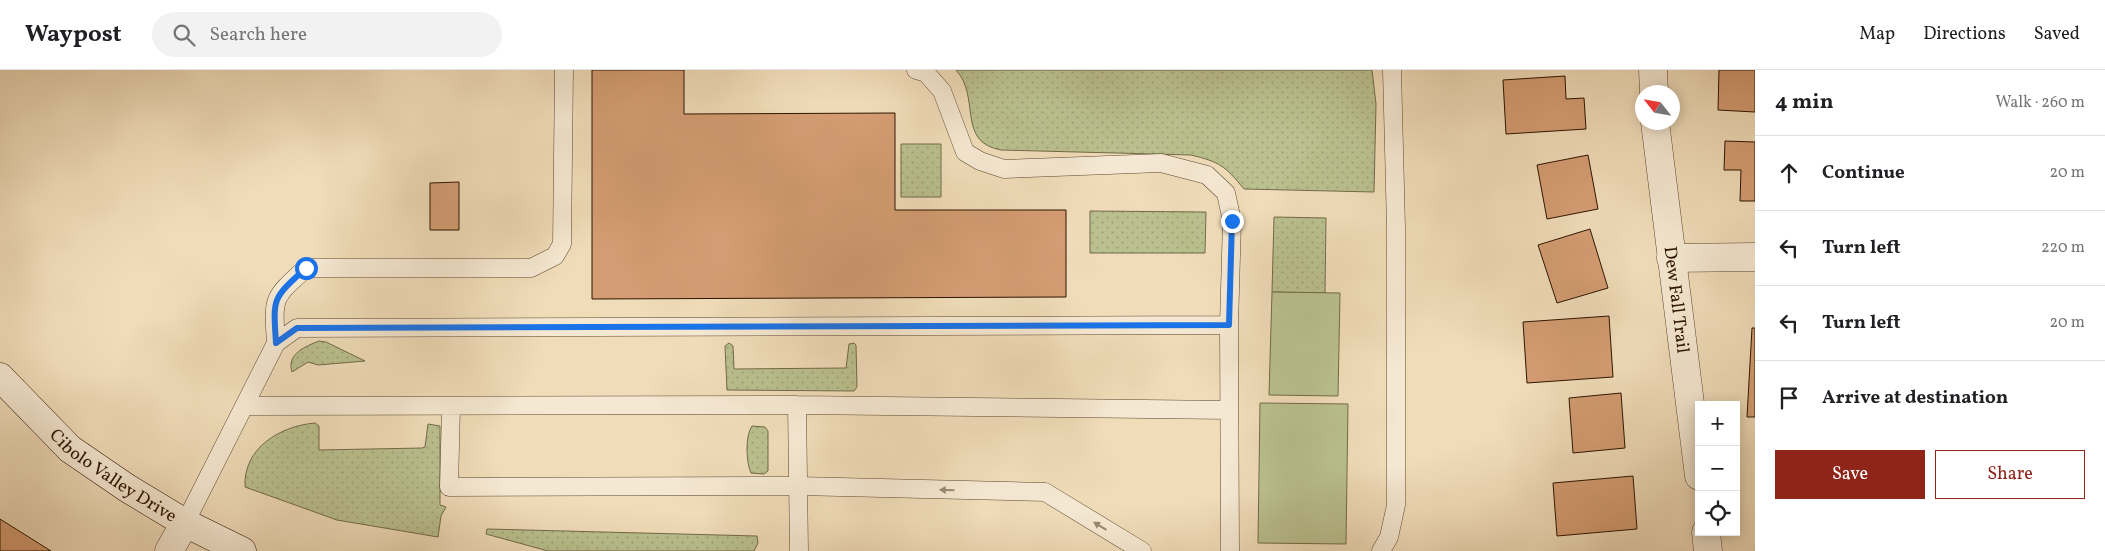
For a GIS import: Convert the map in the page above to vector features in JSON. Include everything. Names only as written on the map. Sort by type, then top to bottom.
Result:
[{"type":"street","points":[[1653,70],[1654,85]]},
{"type":"street","name":"Dew Fall Trail","points":[[1656,130],[1695,446]]},
{"type":"street","points":[[1671,258],[1755,257]]},
{"type":"street","name":"Cibolo Valley Drive","points":[[0,377],[70,448],[127,488],[185,523],[242,551]]},
{"type":"street","points":[[169,551],[185,523]]},
{"type":"street","points":[[1706,536],[1708,551]]},
{"type":"lane","points":[[276,343],[274,305],[283,289],[306,268],[531,268],[555,256],[562,244],[564,70]]},
{"type":"lane","points":[[916,70],[926,73],[942,91],[965,152],[980,161],[1004,169],[1161,163],[1207,175],[1226,193],[1232,221],[1229,325],[1230,551]]},
{"type":"lane","points":[[1381,551],[1389,537],[1396,505],[1396,227],[1392,70]]},
{"type":"lane","points":[[185,523],[276,343],[297,328],[1229,325]]},
{"type":"lane","points":[[245,406],[798,405],[1229,410]]},
{"type":"lane","points":[[798,405],[799,551]]},
{"type":"lane","points":[[451,407],[449,487],[798,486],[1045,492],[1142,551]]},
{"type":"green space","points":[[956,70],[1372,70],[1376,104],[1374,192],[1244,189],[1221,166],[1209,160],[1191,155],[1001,150],[987,145],[978,138],[971,117],[967,93],[963,81]]},
{"type":"green space","points":[[901,144],[941,144],[941,197],[901,197]]},
{"type":"green space","points":[[1090,211],[1206,212],[1205,253],[1090,253]]},
{"type":"green space","points":[[1274,217],[1326,218],[1325,293],[1272,292]]},
{"type":"green space","points":[[1272,292],[1340,293],[1338,396],[1269,395]]},
{"type":"green space","points":[[319,341],[326,342],[365,361],[318,365],[308,362],[292,372],[291,366],[294,356],[308,345]]},
{"type":"green space","points":[[729,343],[733,346],[734,369],[846,368],[849,344],[854,343],[856,345],[857,387],[854,391],[727,390],[725,346]]},
{"type":"green space","points":[[1260,403],[1348,404],[1346,544],[1258,543]]},
{"type":"green space","points":[[315,423],[319,426],[319,450],[422,448],[425,447],[428,424],[440,426],[440,505],[446,507],[441,516],[438,537],[337,520],[245,487],[246,473],[250,461],[257,450],[277,434],[302,425]]},
{"type":"green space","points":[[752,426],[765,427],[768,431],[768,471],[764,474],[751,473],[749,468],[747,442]]},
{"type":"green space","points":[[487,529],[757,536],[758,543],[754,551],[548,551],[486,534]]},
{"type":"building","points":[[592,70],[684,70],[684,114],[895,113],[895,210],[1066,210],[1066,297],[592,299]]},
{"type":"building","points":[[1719,70],[1755,70],[1755,112],[1718,110]]},
{"type":"building","points":[[1565,76],[1566,99],[1584,98],[1586,129],[1506,134],[1503,80]]},
{"type":"building","points":[[1725,141],[1755,142],[1755,201],[1740,201],[1741,170],[1724,170]]},
{"type":"building","points":[[1588,155],[1598,209],[1547,219],[1537,165]]},
{"type":"building","points":[[459,182],[459,230],[430,230],[430,183]]},
{"type":"building","points":[[1590,229],[1608,288],[1557,303],[1538,245]]},
{"type":"building","points":[[1609,316],[1613,377],[1527,383],[1523,322]]},
{"type":"building","points":[[1752,328],[1755,328],[1755,417],[1747,417]]},
{"type":"building","points":[[1621,393],[1625,448],[1573,453],[1569,398]]},
{"type":"building","points":[[1633,476],[1637,529],[1557,536],[1553,483]]},
{"type":"building","points":[[0,519],[51,551],[0,551]]},
{"type":"route","points":[[306,268],[283,289],[274,305],[276,343],[297,328],[933,328],[1229,325],[1232,221]]}]
